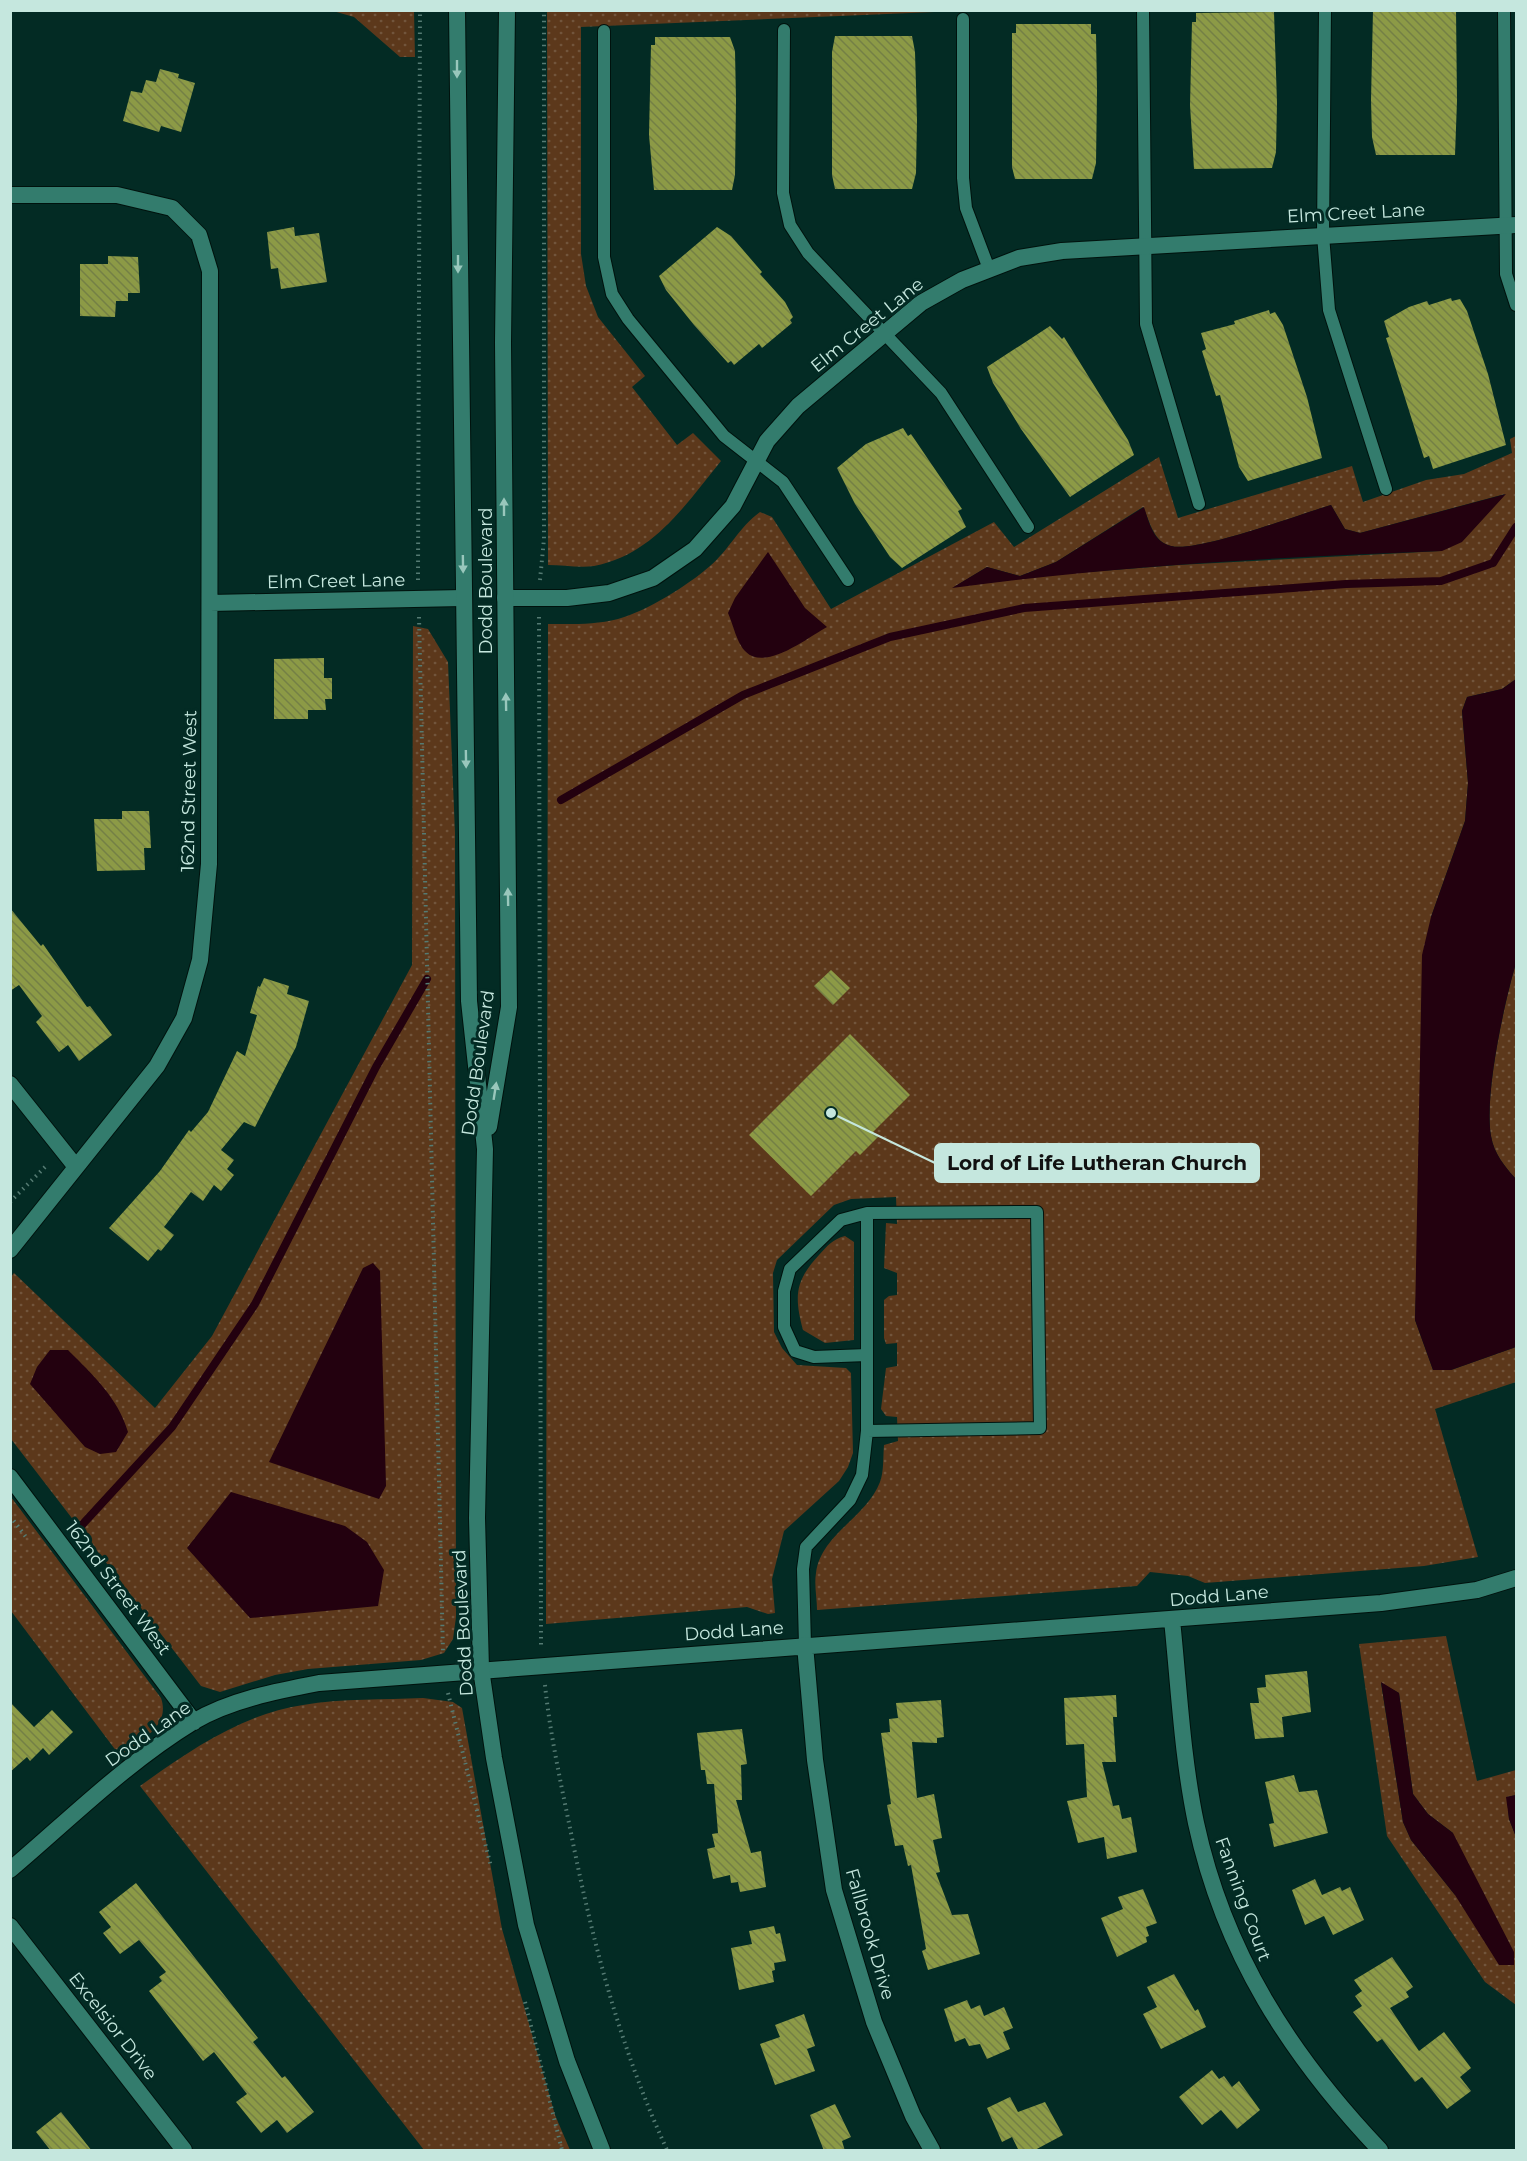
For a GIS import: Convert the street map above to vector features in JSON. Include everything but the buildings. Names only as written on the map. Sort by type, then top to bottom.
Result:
[{"type":"street","name":"Dodd Boulevard","points":[[457,10],[469,1001],[485,1149],[477,1518],[481,1669],[494,1758],[526,1925],[567,2061],[602,2151]]},
{"type":"street","name":"Dodd Boulevard","points":[[485,1149],[509,1007],[503,343],[507,10]]},
{"type":"street","name":"162nd Street West","points":[[10,195],[117,195],[172,208],[199,235],[210,271],[209,864],[200,960],[184,1018],[157,1066],[10,1250]]},
{"type":"street","name":"Elm Creet Lane","points":[[505,597],[567,598],[609,593],[653,578],[695,549],[734,506],[767,441],[798,406],[921,303],[962,280],[1019,258],[1062,251],[1511,225]]},
{"type":"street","name":"Elm Creet Lane","points":[[210,603],[463,597]]},
{"type":"street","points":[[10,1084],[76,1167]]},
{"type":"street","name":"162nd Street West","points":[[10,1477],[194,1722]]},
{"type":"street","name":"Dodd Lane","points":[[10,1870],[129,1768],[194,1722],[272,1692],[310,1685],[443,1672],[1381,1603],[1477,1590],[1516,1578]]},
{"type":"street","name":"Fanning Court","points":[[1172,1620],[1183,1736],[1196,1824],[1209,1874],[1252,1979],[1308,2068],[1380,2151]]},
{"type":"street","name":"Fallbrook Drive","points":[[805,1645],[814,1760],[834,1890],[874,2022],[913,2116],[932,2151]]},
{"type":"street","name":"Excelsior Drive","points":[[10,1926],[184,2151]]},
{"type":"lane","points":[[1143,10],[1143,246],[1146,324],[1199,504]]},
{"type":"lane","points":[[1325,10],[1323,235],[1329,310],[1386,489]]},
{"type":"lane","points":[[1504,10],[1511,225],[1506,274],[1516,305]]},
{"type":"lane","points":[[963,19],[963,178],[966,208],[990,269]]},
{"type":"lane","points":[[784,30],[783,193],[790,225],[808,253],[886,332],[941,393],[1028,527]]},
{"type":"lane","points":[[604,31],[604,257],[612,294],[628,319],[724,436],[783,483],[848,580]]},
{"type":"lane","points":[[867,1355],[814,1357],[795,1351],[784,1327],[784,1291],[790,1269],[841,1220],[867,1213],[1037,1212],[1040,1428],[867,1431]]},
{"type":"lane","points":[[805,1645],[803,1569],[806,1546],[850,1500],[862,1474],[867,1431],[867,1213]]},
{"type":"path","points":[[420,10],[419,598],[443,1672],[494,1877]]},
{"type":"path","points":[[544,10],[544,538],[538,598],[541,631],[540,1636],[562,1790],[601,1963],[626,2051],[667,2151]]},
{"type":"path","points":[[10,1202],[63,1150]]},
{"type":"path","points":[[522,1991],[562,2151]]},
{"type":"shaded area","points":[[333,11],[414,11],[415,57],[400,57],[354,17]]},
{"type":"shaded area","points":[[547,11],[958,11],[581,27],[581,254],[586,286],[598,317],[645,376],[632,387],[677,445],[693,433],[721,461],[681,510],[651,539],[615,560],[589,567],[548,565]]},
{"type":"shaded area","points":[[1516,436],[1516,679],[1502,689],[1467,697],[1462,711],[1468,783],[1465,821],[1431,917],[1415,1320],[1433,1370],[1451,1370],[1516,1347],[1516,1382],[1435,1409],[1478,1557],[1424,1566],[1205,1583],[1188,1576],[1150,1572],[1137,1586],[817,1610],[815,1578],[820,1559],[835,1536],[874,1494],[883,1469],[884,1445],[898,1441],[897,1417],[886,1416],[881,1409],[886,1368],[897,1366],[897,1343],[886,1344],[884,1338],[884,1300],[889,1296],[897,1295],[897,1273],[884,1268],[886,1223],[897,1224],[896,1197],[851,1199],[834,1205],[777,1260],[773,1273],[774,1332],[782,1348],[797,1365],[846,1368],[851,1373],[853,1453],[839,1481],[784,1531],[772,1579],[775,1613],[768,1614],[747,1607],[546,1624],[548,624],[609,621],[654,604],[690,582],[710,566],[760,512],[772,517],[831,609],[994,522],[1014,547],[1159,457],[1178,518],[1352,466],[1363,502],[1426,480],[1464,474],[1512,453],[1510,439]],"holes":[[[1505,494],[1441,551],[1178,565],[1049,575],[954,587],[987,567],[1020,576],[1056,562],[1143,507],[1160,540],[1171,546],[1184,547],[1249,532],[1331,505],[1345,529],[1360,533]]]},
{"type":"shaded area","points":[[1506,494],[1462,542],[1442,551],[1196,564],[1013,580],[952,588],[987,567],[1020,576],[1056,562],[1144,507],[1153,531],[1160,540],[1171,546],[1184,547],[1249,532],[1331,505],[1345,529],[1360,533]]},
{"type":"shaded area","points":[[768,552],[805,608],[827,627],[786,651],[764,658],[754,657],[746,652],[738,639],[728,613],[735,598]]},
{"type":"shaded area","points":[[413,626],[428,629],[448,662],[455,833],[456,1617],[453,1639],[444,1653],[421,1660],[308,1669],[275,1675],[220,1692],[201,1686],[11,1439],[10,1278],[14,1273],[155,1408],[212,1336],[412,965]]},
{"type":"shaded area","points":[[1516,679],[1516,963],[1496,1050],[1490,1097],[1490,1118],[1491,1136],[1497,1154],[1516,1179],[1516,1347],[1451,1370],[1433,1370],[1415,1320],[1422,955],[1431,917],[1465,821],[1468,783],[1462,711],[1467,697],[1502,689]]},
{"type":"shaded area","points":[[1516,963],[1516,1179],[1504,1165],[1495,1149],[1491,1136],[1490,1098],[1496,1050]]},
{"type":"shaded area","points":[[845,1236],[854,1242],[854,1340],[825,1343],[803,1330],[798,1308],[799,1290],[801,1281],[811,1264],[834,1241]]},
{"type":"shaded area","points":[[373,1263],[380,1271],[386,1486],[379,1499],[269,1462],[363,1268]]},
{"type":"shaded area","points":[[50,1350],[68,1350],[95,1378],[118,1408],[128,1432],[116,1452],[100,1454],[85,1447],[30,1384],[37,1367]]},
{"type":"shaded area","points":[[231,1492],[345,1526],[367,1542],[384,1570],[378,1606],[250,1618],[187,1548]]},
{"type":"shaded area","points":[[11,1497],[161,1698],[162,1717],[158,1725],[120,1756],[11,1611]]},
{"type":"shaded area","points":[[1446,1636],[1477,1781],[1516,1770],[1516,1795],[1507,1797],[1509,1819],[1516,1837],[1516,2005],[1485,1982],[1387,1836],[1359,1644]],"holes":[[[1381,1683],[1399,1693],[1413,1794],[1428,1814],[1453,1833],[1455,1895],[1411,1840],[1403,1822]]]},
{"type":"shaded area","points":[[1381,1682],[1399,1693],[1413,1794],[1428,1814],[1453,1833],[1514,1952],[1514,1965],[1499,1965],[1455,1895],[1411,1840],[1403,1822]]},
{"type":"shaded area","points":[[423,1698],[453,1702],[462,1708],[502,1929],[555,2115],[570,2150],[424,2150],[140,1786],[217,1736],[238,1725],[280,1710],[333,1701]]},
{"type":"shaded area","points":[[1516,1795],[1516,1837],[1509,1819],[1506,1797]]},
{"type":"waterway","points":[[561,800],[743,695],[890,637],[1024,608],[1346,584],[1441,581],[1493,563],[1516,527]]},
{"type":"waterway","points":[[81,1526],[172,1427],[255,1304],[376,1067],[427,979]]},
{"type":"place","name":"Lord of Life Lutheran Church","points":[[831,1113]]}]
